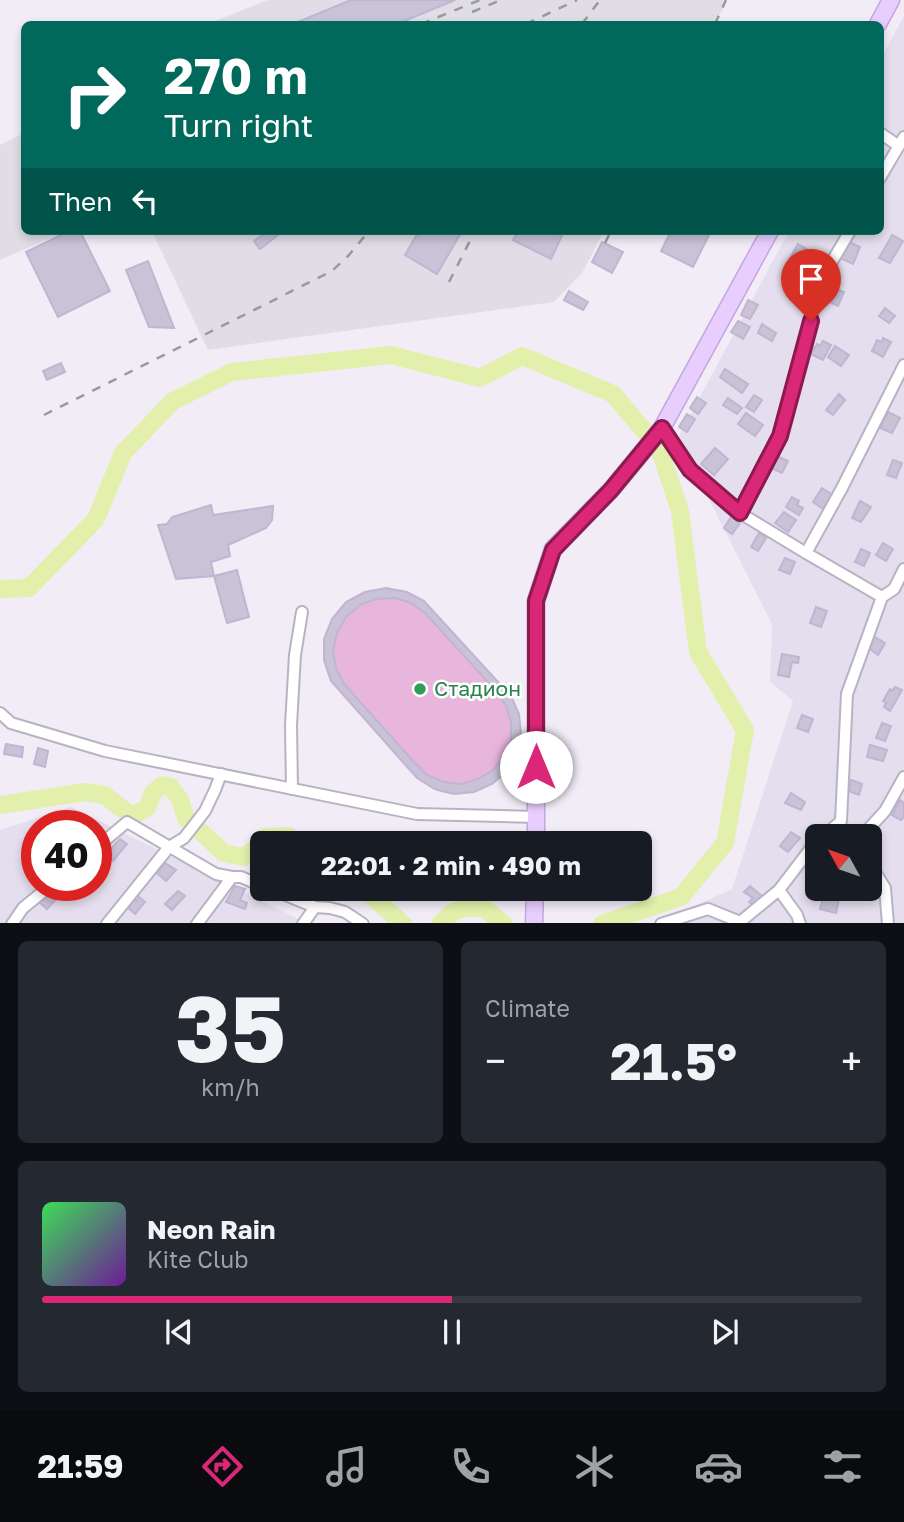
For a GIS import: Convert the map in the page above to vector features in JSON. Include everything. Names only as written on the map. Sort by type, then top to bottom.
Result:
[{"type":"street","points":[[880,21],[891,0]]},
{"type":"street","points":[[884,134],[902,141],[884,171]]},
{"type":"street","points":[[536,831],[536,601],[553,550],[611,490],[662,428],[768,235]]},
{"type":"street","points":[[740,513],[780,436],[817,297],[830,265],[848,235]]},
{"type":"street","points":[[806,553],[904,365]]},
{"type":"street","points":[[662,428],[690,470],[740,513],[883,597]]},
{"type":"street","points":[[838,824],[841,821],[847,694],[883,597],[894,589],[904,569]]},
{"type":"street","points":[[292,789],[291,713],[295,655],[302,612]]},
{"type":"street","points":[[0,713],[11,723],[105,751],[417,814],[536,817]]},
{"type":"street","points":[[107,923],[169,847],[184,838],[205,811],[220,774]]},
{"type":"street","points":[[874,824],[886,811],[904,777]]},
{"type":"street","points":[[112,835],[127,822],[216,874],[250,881]]},
{"type":"street","points":[[661,923],[708,909],[740,922],[779,890],[805,856]]},
{"type":"street","points":[[197,923],[232,877]]},
{"type":"street","points":[[882,883],[885,888],[888,923]]},
{"type":"street","points":[[779,890],[800,923]]},
{"type":"street","points":[[12,923],[32,901]]},
{"type":"street","points":[[300,901],[315,907],[345,912],[363,923]]},
{"type":"street","points":[[534,923],[535,901]]},
{"type":"street","points":[[303,923],[315,907]]},
{"type":"street","points":[[703,923],[708,909]]},
{"type":"shaded area","points":[[268,0],[725,0],[716,21],[216,21]]},
{"type":"shaded area","points":[[904,16],[904,923],[656,923],[732,889],[793,701],[770,682],[772,624],[678,438],[787,235],[884,235],[884,53]]},
{"type":"shaded area","points":[[21,134],[21,235],[57,235],[0,260],[0,145]]},
{"type":"shaded area","points":[[154,235],[602,235],[582,273],[554,302],[208,350]]},
{"type":"shaded area","name":"Стадион","points":[[386,588],[407,592],[424,601],[511,696],[520,723],[519,748],[513,762],[493,783],[465,793],[450,794],[435,790],[417,778],[331,681],[323,649],[332,619],[354,597],[366,591]]},
{"type":"shaded area","points":[[21,823],[21,901],[112,901],[112,827],[250,895],[250,901],[261,901],[306,923],[0,923],[0,830]]},
{"type":"building","points":[[351,0],[455,0],[404,21],[300,21]]},
{"type":"building","points":[[61,235],[82,235],[110,291],[58,317],[26,252]]},
{"type":"building","points":[[262,235],[278,235],[260,249],[254,241]]},
{"type":"building","points":[[417,235],[460,235],[437,274],[405,255]]},
{"type":"building","points":[[516,235],[562,235],[551,259],[513,240]]},
{"type":"building","points":[[669,235],[709,235],[693,267],[661,251]]},
{"type":"building","points":[[892,235],[903,241],[890,263],[879,258]]},
{"type":"building","points":[[602,242],[623,252],[612,273],[592,262]]},
{"type":"building","points":[[849,242],[860,247],[853,264],[840,258]]},
{"type":"building","points":[[798,244],[815,254],[808,267],[790,258]]},
{"type":"building","points":[[148,261],[174,328],[149,327],[126,270]]},
{"type":"building","points":[[790,267],[804,274],[798,283],[785,275]]},
{"type":"building","points":[[831,287],[844,292],[838,306],[825,300]]},
{"type":"building","points":[[569,291],[588,302],[583,310],[564,300]]},
{"type":"building","points":[[748,300],[758,305],[750,319],[741,315]]},
{"type":"building","points":[[885,308],[895,316],[889,323],[879,316]]},
{"type":"building","points":[[738,321],[750,327],[743,339],[731,332]]},
{"type":"building","points":[[762,324],[776,333],[772,341],[758,333]]},
{"type":"building","points":[[883,338],[891,342],[883,357],[872,351],[877,340],[882,342]]},
{"type":"building","points":[[823,341],[831,345],[823,360],[811,354],[817,344],[820,346]]},
{"type":"building","points":[[835,346],[849,355],[841,366],[828,357]]},
{"type":"building","points":[[61,363],[65,372],[47,380],[43,371]]},
{"type":"building","points":[[725,369],[748,384],[742,393],[720,377]]},
{"type":"building","points":[[839,394],[845,400],[833,415],[826,410]]},
{"type":"building","points":[[754,395],[762,400],[754,412],[746,407]]},
{"type":"building","points":[[697,397],[706,403],[698,414],[690,408]]},
{"type":"building","points":[[728,398],[742,408],[737,414],[723,405]]},
{"type":"building","points":[[888,412],[900,418],[892,433],[880,428]]},
{"type":"building","points":[[746,413],[763,425],[755,436],[738,424]]},
{"type":"building","points":[[687,414],[695,419],[687,432],[679,427]]},
{"type":"building","points":[[715,448],[728,459],[714,475],[701,464]]},
{"type":"building","points":[[777,456],[788,461],[782,473],[771,468]]},
{"type":"building","points":[[893,460],[902,463],[896,478],[887,475]]},
{"type":"building","points":[[822,488],[833,495],[823,509],[813,502]]},
{"type":"building","points":[[792,497],[799,501],[797,505],[803,508],[799,515],[786,507]]},
{"type":"building","points":[[860,501],[871,507],[861,522],[852,518]]},
{"type":"building","points":[[211,505],[213,515],[273,506],[272,520],[266,528],[228,545],[230,556],[211,562],[214,576],[176,579],[158,525],[167,524],[172,517]]},
{"type":"building","points":[[784,512],[796,520],[788,532],[775,523]]},
{"type":"building","points":[[731,517],[740,523],[732,534],[724,528]]},
{"type":"building","points":[[759,533],[766,538],[758,551],[751,547]]},
{"type":"building","points":[[883,543],[893,549],[886,561],[876,555]]},
{"type":"building","points":[[861,549],[870,553],[864,566],[855,562]]},
{"type":"building","points":[[785,558],[795,562],[790,574],[779,570]]},
{"type":"building","points":[[237,570],[249,617],[227,623],[214,576]]},
{"type":"building","points":[[386,588],[407,592],[424,601],[511,696],[519,714],[521,734],[517,753],[507,771],[492,784],[474,792],[454,794],[435,789],[417,778],[331,681],[324,660],[324,639],[332,619],[346,602],[365,592]],"holes":[[[395,598],[411,603],[426,614],[496,691],[506,706],[511,722],[511,740],[504,756],[493,770],[478,779],[461,784],[444,782],[427,775],[344,684],[336,668],[333,651],[337,633],[346,617],[360,605],[376,599]]]},
{"type":"building","points":[[816,607],[827,611],[821,627],[810,623]]},
{"type":"building","points":[[875,637],[885,643],[878,655],[869,648]]},
{"type":"building","points":[[782,654],[799,657],[798,663],[792,662],[789,677],[778,675]]},
{"type":"building","points":[[895,687],[902,690],[890,711],[884,707],[886,703],[883,701],[890,689],[892,691]]},
{"type":"building","points":[[802,715],[813,719],[808,732],[797,728]]},
{"type":"building","points":[[882,723],[891,726],[885,741],[876,738]]},
{"type":"building","points":[[6,744],[23,747],[22,757],[4,754]]},
{"type":"building","points":[[870,745],[887,750],[883,761],[867,757]]},
{"type":"building","points":[[38,748],[48,751],[45,767],[34,764]]},
{"type":"building","points":[[851,780],[862,784],[859,795],[849,791]]},
{"type":"building","points":[[791,793],[805,802],[801,810],[785,803]]},
{"type":"building","points":[[900,800],[904,803],[904,817],[901,820],[892,815]]},
{"type":"building","points":[[791,832],[800,838],[788,852],[780,846]]},
{"type":"building","points":[[120,839],[127,844],[113,861],[112,848]]},
{"type":"building","points":[[165,863],[176,870],[166,881],[157,873]]},
{"type":"building","points":[[235,886],[245,889],[240,900],[247,903],[245,909],[226,902]]},
{"type":"building","points":[[750,886],[763,897],[754,906],[749,902],[753,898],[744,892]]},
{"type":"building","points":[[178,891],[185,896],[172,910],[165,904]]},
{"type":"building","points":[[139,897],[145,902],[135,914],[127,907]]},
{"type":"building","points":[[40,901],[54,901],[47,909]]},
{"type":"building","points":[[822,901],[839,901],[836,913],[820,909]]},
{"type":"waterway","points":[[0,589],[29,588],[96,519],[123,453],[173,401],[232,372],[391,355],[480,378],[522,356],[613,394],[646,433]]},
{"type":"waterway","points":[[605,923],[681,897],[725,843],[745,730],[698,652],[680,511],[660,451]]},
{"type":"waterway","points":[[0,805],[85,792],[104,795],[132,816],[147,808],[153,793],[162,785],[171,787],[180,800],[186,818],[224,853],[243,857],[250,852]]},
{"type":"waterway","points":[[377,901],[402,923]]},
{"type":"waterway","points":[[441,923],[450,914],[463,908],[484,908],[503,923]]},
{"type":"railway","points":[[428,21],[480,0]]},
{"type":"railway","points":[[472,12],[501,0]]},
{"type":"railway","points":[[532,21],[577,0]]},
{"type":"railway","points":[[584,21],[600,0]]},
{"type":"railway","points":[[716,21],[726,0]]},
{"type":"railway","points":[[44,415],[332,271],[366,235]]},
{"type":"railway","points":[[449,282],[473,235]]},
{"type":"railway","points":[[605,243],[609,235]]},
{"type":"place","name":"Стадион","points":[[420,689]]},
{"type":"route","points":[[536,767],[536,601],[553,550],[611,490],[662,428],[690,470],[740,513],[780,436],[811,321]]}]
